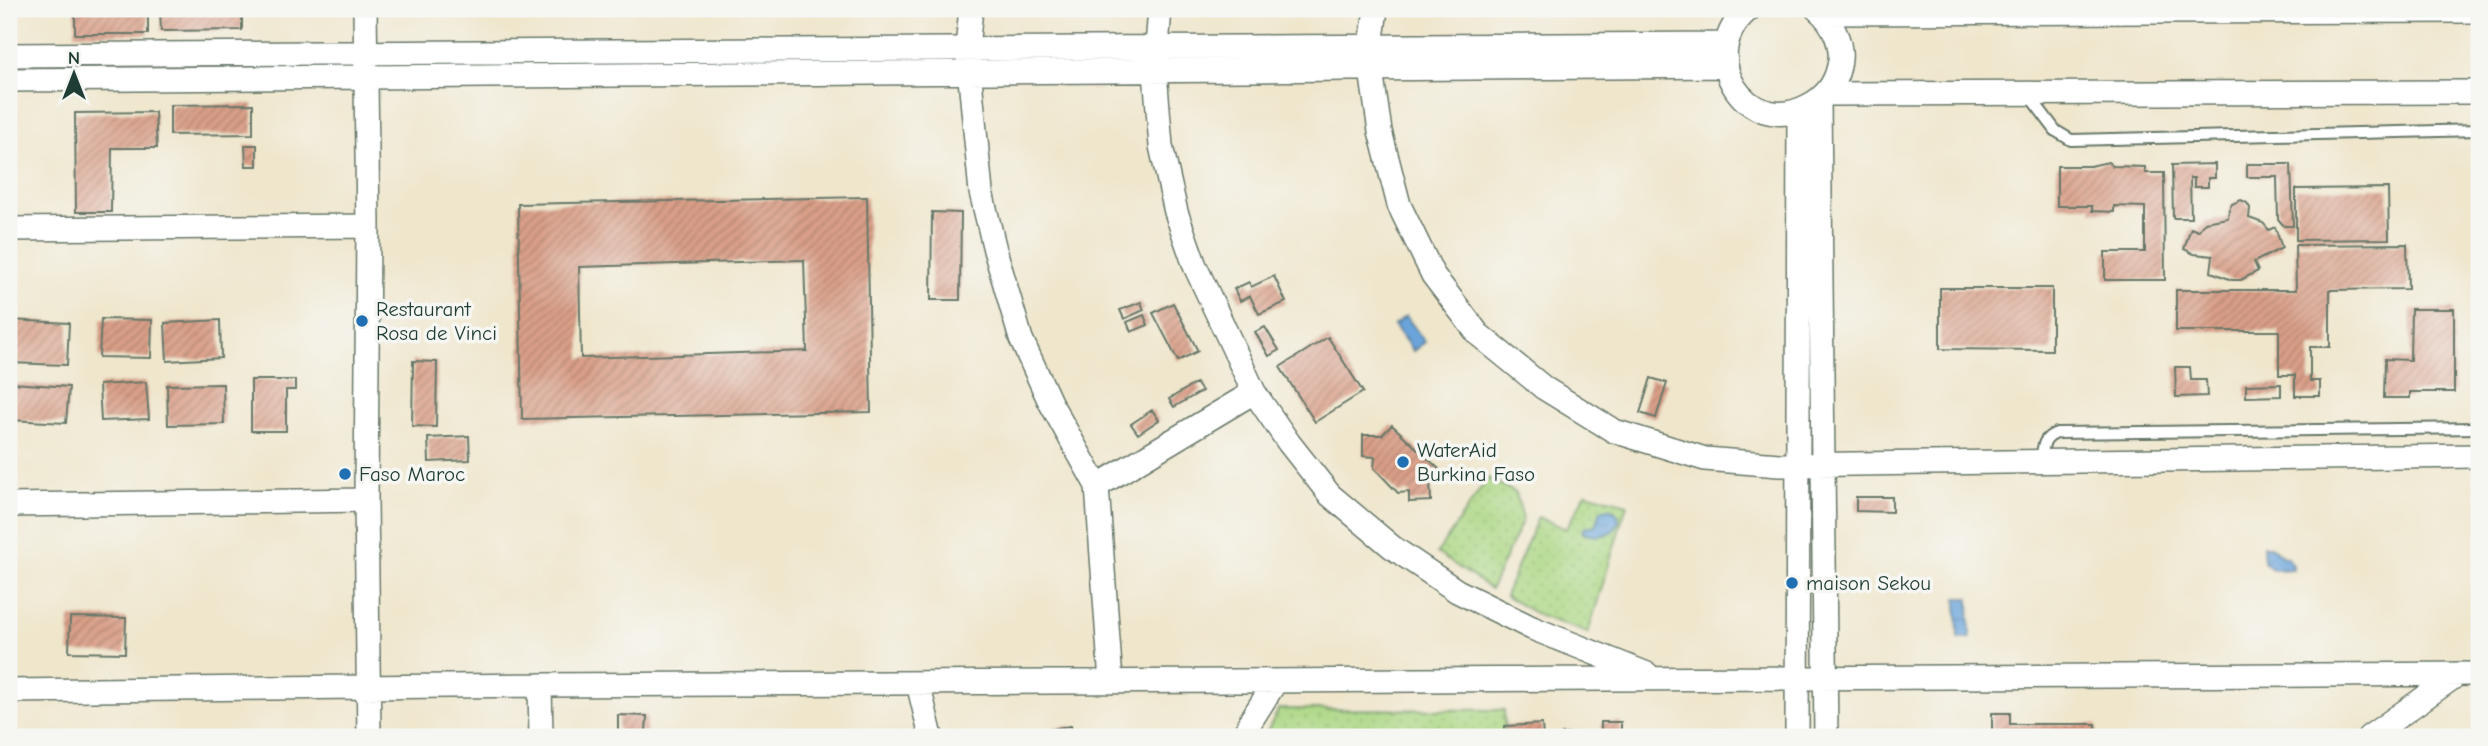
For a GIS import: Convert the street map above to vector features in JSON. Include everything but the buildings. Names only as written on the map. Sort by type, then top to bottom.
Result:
[{"type":"street","points":[[365,9],[368,76],[366,500],[369,737]]},
{"type":"street","points":[[971,9],[967,48],[981,192],[1021,339],[1050,402],[1097,486],[1111,682]]},
{"type":"street","points":[[1160,9],[1155,72],[1161,146],[1176,212],[1195,266],[1254,392],[1289,443],[1331,495],[1392,547],[1457,592],[1532,628],[1660,678]]},
{"type":"street","points":[[1376,9],[1371,70],[1380,131],[1399,205],[1433,275],[1478,334],[1544,388],[1614,431],[1705,459],[1779,465],[2479,456]]},
{"type":"street","points":[[1749,9],[1731,29],[1725,55],[1731,82],[1740,95],[1753,105],[1783,113],[1815,102],[2028,94],[2479,92]]},
{"type":"street","points":[[1819,11],[2479,10]]},
{"type":"street","points":[[1797,737],[1799,464],[1815,102],[1836,79],[1840,62],[1840,44],[1833,27],[1819,11]]},
{"type":"street","points":[[9,55],[1156,46],[1371,46],[1725,55]]},
{"type":"street","points":[[625,51],[625,75]]},
{"type":"street","points":[[749,51],[749,75]]},
{"type":"street","points":[[9,80],[1371,70],[1725,55]]},
{"type":"street","points":[[1815,102],[1824,464],[1826,737]]},
{"type":"street","points":[[9,229],[368,226]]},
{"type":"street","points":[[1097,486],[1254,392]]},
{"type":"street","points":[[9,505],[366,500]]},
{"type":"street","points":[[9,691],[540,685],[2468,674]]},
{"type":"street","points":[[2369,737],[2468,674]]},
{"type":"street","points":[[1249,737],[1246,734],[1250,722],[1276,681]]},
{"type":"street","points":[[918,683],[931,737]]},
{"type":"street","points":[[540,685],[541,737]]},
{"type":"lane","points":[[2028,94],[2056,131],[2071,140],[2479,130]]},
{"type":"lane","points":[[2041,461],[2045,441],[2048,436],[2057,433],[2479,428]]},
{"type":"green space","points":[[1488,478],[1516,493],[1523,519],[1491,589],[1437,553]]},
{"type":"green space","points":[[1586,493],[1627,504],[1588,633],[1540,616],[1505,596],[1538,517],[1566,529]]},
{"type":"green space","points":[[1279,709],[1504,710],[1505,737],[1264,737]]},
{"type":"water","points":[[1406,316],[1425,342],[1413,351],[1394,325]]},
{"type":"water","points":[[1608,508],[1619,517],[1610,533],[1592,535],[1582,532],[1585,527],[1596,525],[1601,510]]},
{"type":"water","points":[[2263,546],[2270,546],[2283,557],[2287,557],[2293,569],[2273,570],[2264,562]]},
{"type":"water","points":[[1957,598],[1969,598],[1970,638],[1958,639]]},
{"type":"place","name":"Restaurant Rosa de Vinci","points":[[362,321]]},
{"type":"place","name":"WaterAid Burkina Faso","points":[[1403,462]]},
{"type":"place","name":"Faso Maroc","points":[[345,474]]},
{"type":"place","name":"maison Sekou","points":[[1792,583]]}]
